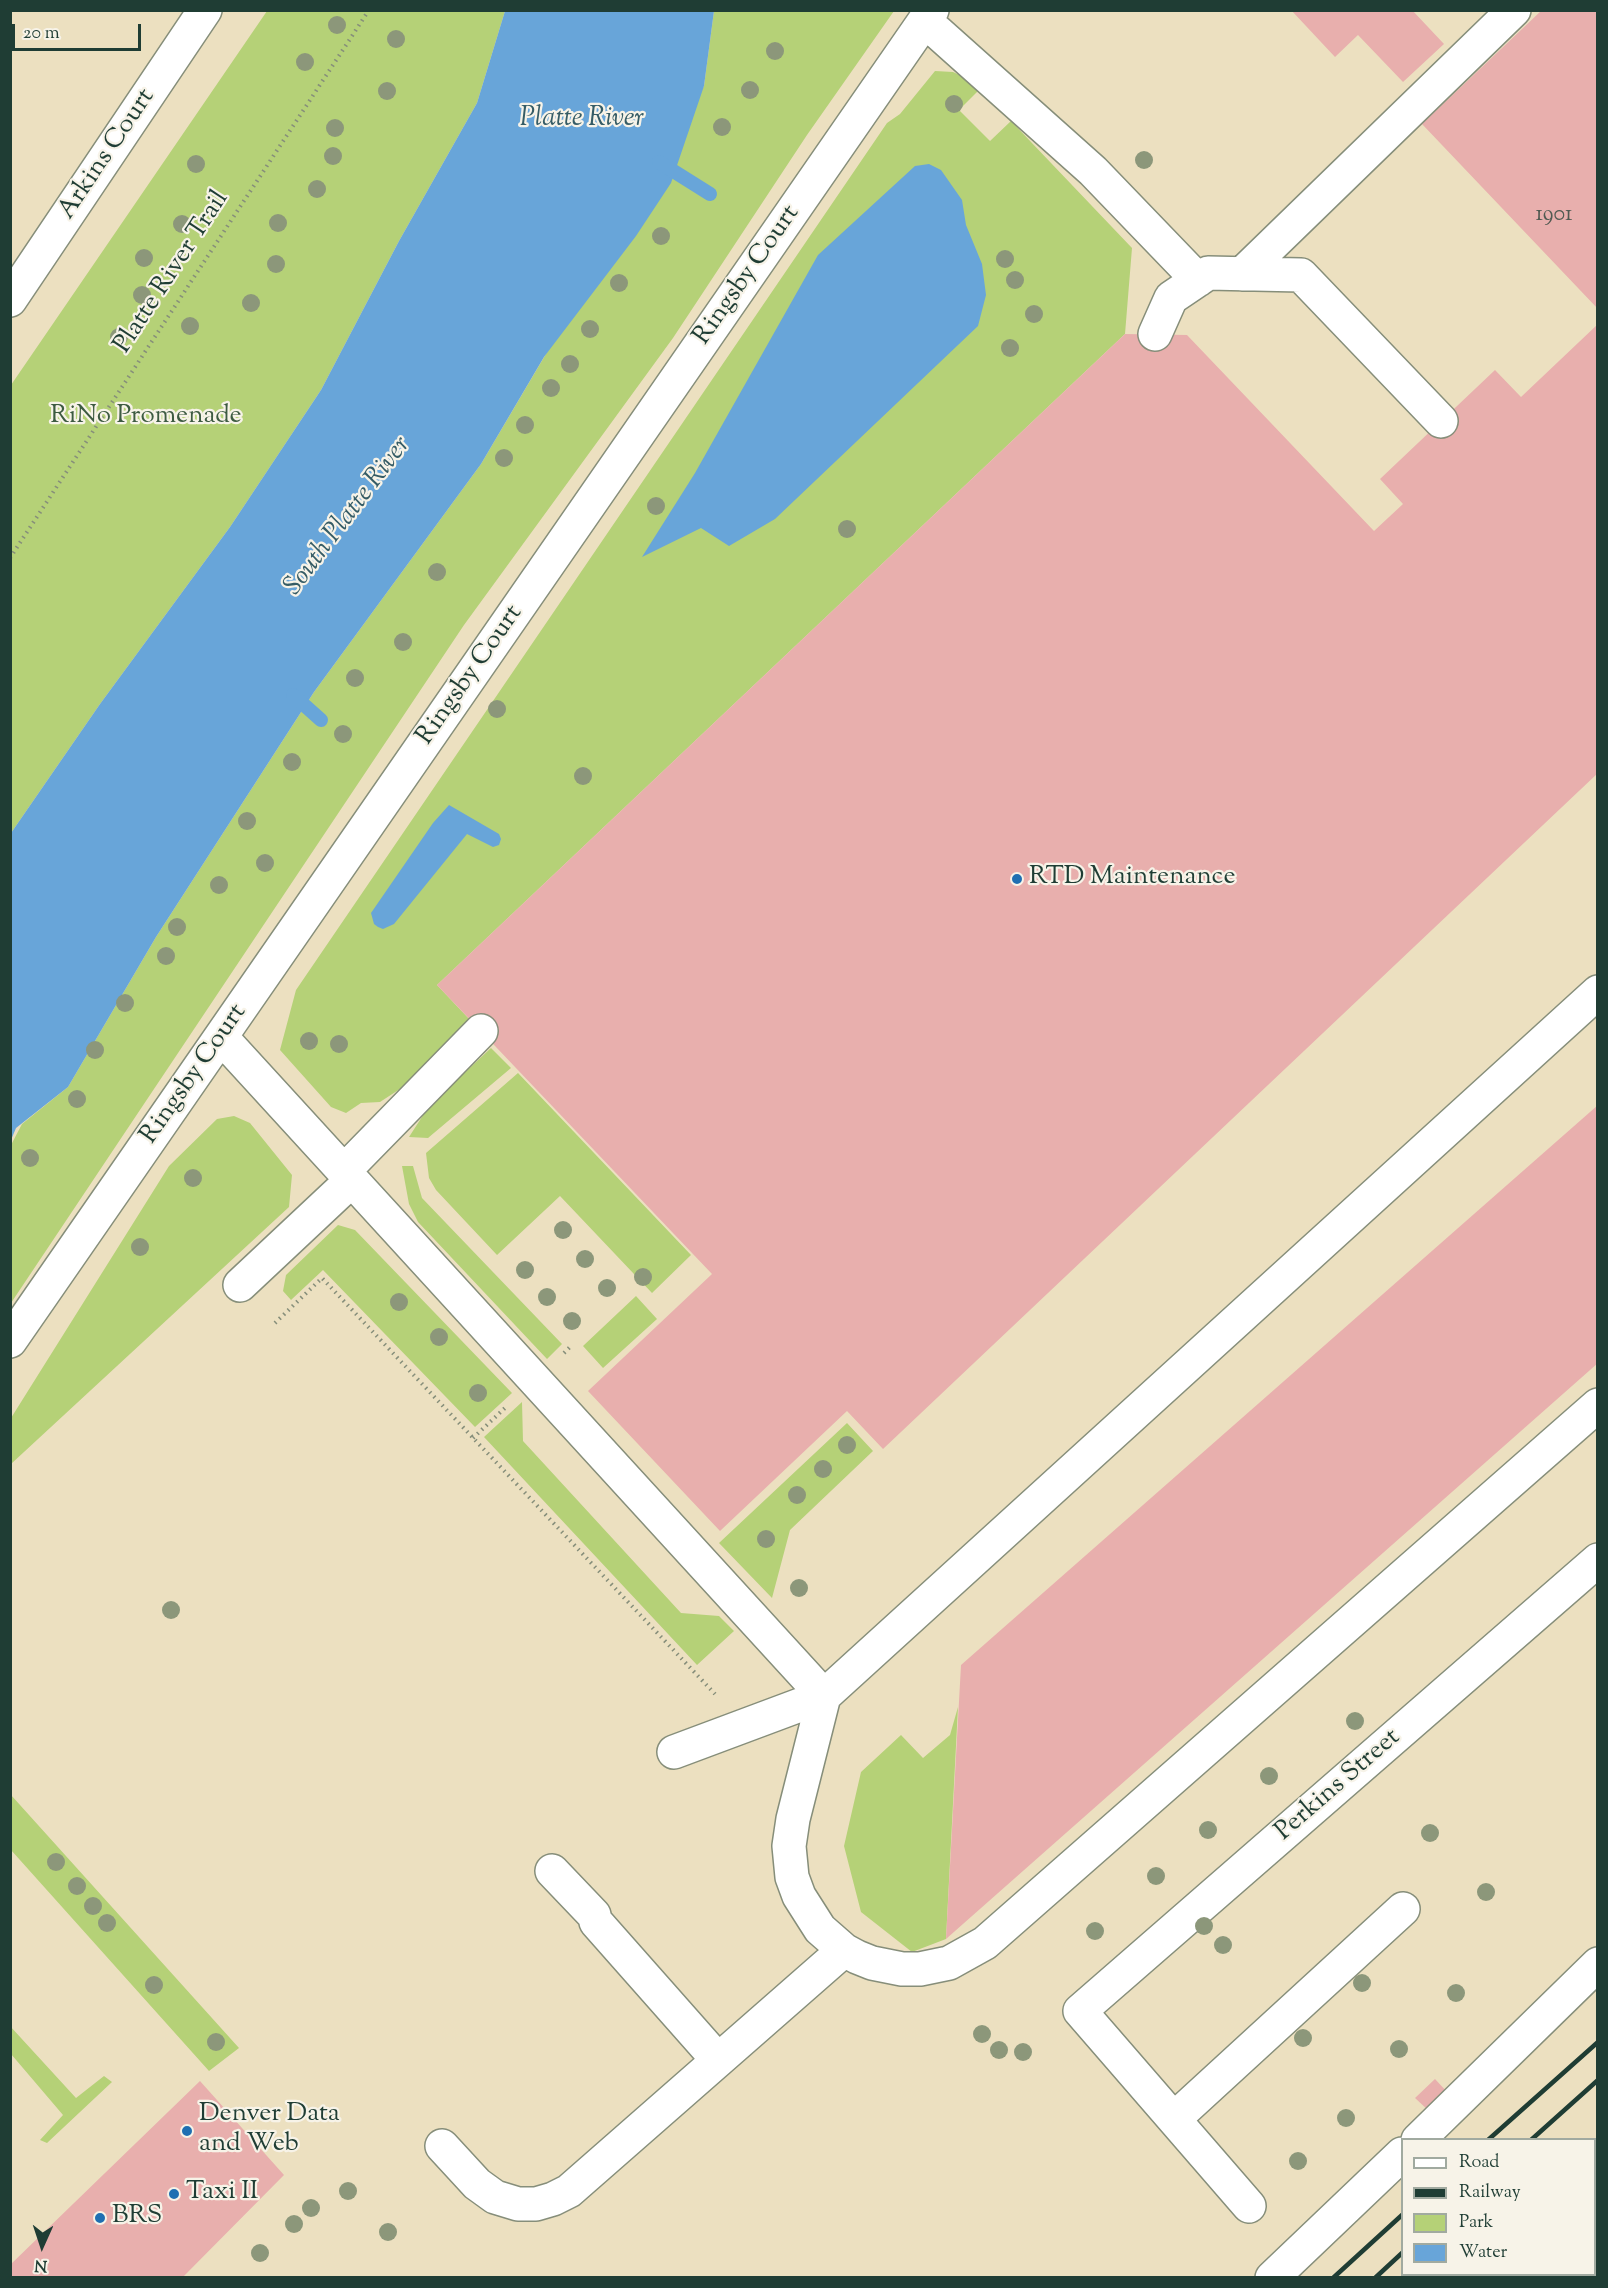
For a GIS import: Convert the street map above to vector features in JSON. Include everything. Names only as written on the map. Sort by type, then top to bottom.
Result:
[{"type":"street","name":"Arkins Court","points":[[10,300],[205,10]]},
{"type":"street","points":[[1242,274],[1514,10]]},
{"type":"street","points":[[929,16],[1093,171],[1198,280]]},
{"type":"street","name":"Ringsby Court","points":[[10,1341],[929,16]]},
{"type":"street","points":[[1155,334],[1172,298],[1208,273],[1301,275],[1441,421]]},
{"type":"street","points":[[674,1752],[824,1696],[1598,992]]},
{"type":"street","points":[[240,1285],[348,1175],[481,1031]]},
{"type":"street","points":[[221,1037],[824,1696]]},
{"type":"street","points":[[824,1696],[793,1819],[790,1857],[795,1886],[808,1913],[829,1938],[857,1958],[887,1967],[920,1969],[949,1963],[985,1943],[1598,1405]]},
{"type":"street","name":"Perkins Street","points":[[1174,2120],[1080,2011],[1598,1560]]},
{"type":"street","points":[[552,1871],[718,2060]]},
{"type":"street","points":[[1249,2206],[1174,2120],[1403,1909]]},
{"type":"street","points":[[442,2146],[477,2184],[495,2197],[518,2204],[536,2204],[553,2199],[569,2191],[844,1950]]},
{"type":"street","points":[[1419,2138],[1598,1964]]},
{"type":"street","points":[[1272,2277],[1401,2155]]},
{"type":"path","name":"Platte River Trail","points":[[10,558],[369,10]]},
{"type":"path","points":[[275,1323],[322,1278],[744,1725]]},
{"type":"green space","name":"RiNo Promenade","points":[[267,11],[505,11],[477,103],[399,241],[321,390],[230,527],[100,704],[11,833],[11,385]]},
{"type":"green space","points":[[714,11],[894,11],[807,135],[673,338],[464,625],[11,1303],[11,1145],[22,1124],[68,1087],[156,937],[314,692],[481,464],[704,86]]},
{"type":"green space","points":[[935,71],[953,72],[966,78],[980,89],[959,110],[990,141],[1011,121],[1132,248],[1125,334],[437,985],[471,1021],[403,1087],[380,1102],[361,1103],[346,1113],[331,1107],[280,1050],[296,990],[887,123],[900,114]]},
{"type":"green space","points":[[491,1048],[511,1068],[428,1138],[409,1137],[429,1106]]},
{"type":"green space","points":[[518,1073],[691,1255],[652,1293],[560,1196],[497,1255],[436,1190],[429,1178],[426,1153]]},
{"type":"green space","points":[[234,1116],[250,1123],[292,1175],[289,1207],[11,1464],[11,1418],[169,1166],[217,1119]]},
{"type":"green space","points":[[402,1166],[413,1166],[422,1198],[562,1344],[547,1359],[418,1222],[409,1204]]},
{"type":"green space","points":[[338,1225],[355,1230],[512,1393],[475,1427],[323,1270],[291,1300],[283,1291],[286,1275]]},
{"type":"green space","points":[[636,1296],[657,1319],[603,1368],[583,1346]]},
{"type":"green space","points":[[522,1402],[523,1441],[681,1613],[719,1616],[734,1631],[697,1665],[484,1437]]},
{"type":"green space","points":[[847,1423],[873,1451],[790,1530],[772,1598],[719,1543]]},
{"type":"green space","points":[[958,1707],[946,1939],[912,1952],[861,1912],[844,1846],[861,1772],[901,1735],[923,1758],[950,1735]]},
{"type":"green space","points":[[11,1795],[239,2048],[209,2071],[11,1850]]},
{"type":"green space","points":[[10,2026],[76,2098],[104,2076],[112,2082],[47,2143],[40,2140],[63,2115],[11,2054]]},
{"type":"water","name":"Platte River","points":[[505,11],[714,11],[704,86],[671,183],[636,236],[544,357],[481,464],[314,692],[156,937],[68,1087],[16,1128],[11,1140],[11,833],[100,704],[230,527],[321,390],[399,241],[477,103]]},
{"type":"water","points":[[929,164],[941,170],[962,200],[966,225],[982,264],[986,295],[978,326],[775,519],[729,546],[701,528],[642,557],[695,473],[818,255],[915,166]]},
{"type":"water","points":[[449,805],[499,834],[501,839],[499,845],[493,847],[467,834],[394,924],[383,929],[378,927],[374,924],[371,913],[433,823]]},
{"type":"building","points":[[1291,10],[1412,10],[1444,44],[1403,82],[1358,35],[1335,57]]},
{"type":"building","points":[[1542,10],[1598,10],[1598,309],[1422,124]]},
{"type":"building","name":"RTD Maintenance","points":[[1598,324],[1598,773],[883,1449],[847,1411],[720,1531],[588,1391],[712,1274],[437,985],[1125,334],[1187,335],[1374,531],[1403,504],[1380,479],[1495,370],[1521,397]]},
{"type":"building","points":[[1598,1105],[1598,1363],[946,1939],[961,1665]]},
{"type":"building","points":[[1435,2079],[1448,2093],[1429,2111],[1415,2098]]},
{"type":"building","name":"Taxi II","points":[[200,2081],[284,2175],[182,2278],[10,2278],[10,2265]]},
{"type":"waterway","points":[[659,162],[710,194]]},
{"type":"waterway","points":[[293,695],[321,720]]},
{"type":"railway","points":[[1490,2138],[1598,2042]]},
{"type":"railway","points":[[1533,2138],[1598,2080]]},
{"type":"railway","points":[[1333,2278],[1401,2216]]},
{"type":"railway","points":[[1375,2278],[1401,2254]]},
{"type":"place","name":"RTD Maintenance","points":[[1017,879]]},
{"type":"place","name":"Denver Data and Web","points":[[187,2131]]},
{"type":"place","name":"Taxi II","points":[[174,2194]]},
{"type":"place","name":"BRS","points":[[100,2218]]},
{"type":"water label","name":"South Platte River","points":[[349,517]]}]
